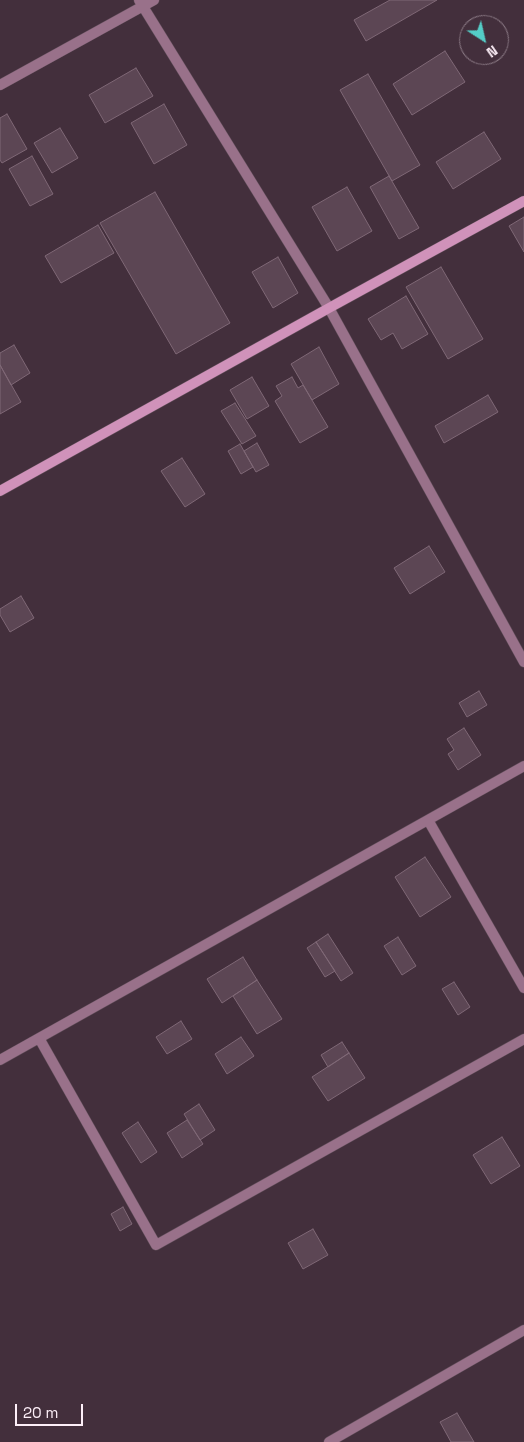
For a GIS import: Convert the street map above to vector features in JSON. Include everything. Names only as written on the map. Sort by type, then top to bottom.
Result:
[{"type":"street","points":[[0,85],[141,3],[154,0]]},
{"type":"street","points":[[141,3],[329,308],[524,662]]},
{"type":"street","points":[[0,491],[524,202]]},
{"type":"street","points":[[0,1060],[524,766]]},
{"type":"street","points":[[428,820],[524,988]]},
{"type":"street","points":[[39,1038],[156,1246],[524,1039]]},
{"type":"street","points":[[329,1442],[524,1330]]},
{"type":"building","points":[[390,0],[437,0],[366,41],[354,20]]},
{"type":"building","points":[[445,51],[465,82],[412,115],[393,84]]},
{"type":"building","points":[[136,68],[153,96],[105,123],[89,95]]},
{"type":"building","points":[[368,74],[420,165],[392,181],[340,90]]},
{"type":"building","points":[[164,104],[187,145],[154,164],[131,123]]},
{"type":"building","points":[[7,114],[27,149],[2,163],[0,160],[0,118]]},
{"type":"building","points":[[60,128],[78,158],[52,173],[34,143]]},
{"type":"building","points":[[484,132],[501,159],[453,189],[436,162]]},
{"type":"building","points":[[32,156],[53,194],[30,206],[9,169]]},
{"type":"building","points":[[389,176],[419,228],[399,239],[370,187]]},
{"type":"building","points":[[347,187],[372,231],[337,251],[312,207]]},
{"type":"building","points":[[155,192],[230,323],[176,354],[100,223]]},
{"type":"building","points":[[524,217],[524,252],[509,226]]},
{"type":"building","points":[[98,225],[114,253],[61,283],[45,256]]},
{"type":"building","points":[[278,257],[298,293],[273,308],[252,272]]},
{"type":"building","points":[[441,267],[483,339],[448,359],[406,287]]},
{"type":"building","points":[[406,296],[428,334],[402,349],[393,333],[381,340],[368,319]]},
{"type":"building","points":[[14,345],[30,373],[11,385],[0,365],[0,353]]},
{"type":"building","points":[[319,347],[339,384],[312,400],[291,364]]},
{"type":"building","points":[[0,365],[21,402],[0,414]]},
{"type":"building","points":[[252,377],[269,406],[247,419],[230,390]]},
{"type":"building","points":[[292,377],[298,388],[303,385],[328,427],[300,443],[275,401],[282,396],[276,386]]},
{"type":"building","points":[[488,395],[498,412],[444,443],[435,426]]},
{"type":"building","points":[[235,403],[256,436],[242,444],[221,411]]},
{"type":"building","points":[[257,443],[269,465],[256,472],[244,451]]},
{"type":"building","points":[[240,444],[253,467],[241,474],[228,451]]},
{"type":"building","points":[[182,458],[205,494],[185,507],[161,471]]},
{"type":"building","points":[[429,546],[445,572],[410,594],[394,568]]},
{"type":"building","points":[[21,596],[34,618],[10,632],[0,615],[0,609]]},
{"type":"building","points":[[479,691],[487,705],[467,717],[459,703]]},
{"type":"building","points":[[464,728],[481,755],[458,770],[448,754],[454,750],[447,739]]},
{"type":"building","points":[[425,857],[451,897],[420,917],[395,877]]},
{"type":"building","points":[[328,934],[353,973],[341,981],[316,942]]},
{"type":"building","points":[[398,937],[416,966],[402,975],[384,946]]},
{"type":"building","points":[[316,942],[335,971],[325,977],[307,948]]},
{"type":"building","points":[[243,957],[257,980],[222,1003],[207,979]]},
{"type":"building","points":[[257,980],[282,1019],[257,1034],[233,996]]},
{"type":"building","points":[[454,982],[470,1007],[458,1015],[442,989]]},
{"type":"building","points":[[181,1021],[192,1039],[167,1054],[156,1037]]},
{"type":"building","points":[[241,1037],[254,1056],[227,1074],[215,1054]]},
{"type":"building","points":[[342,1042],[349,1053],[328,1067],[321,1055]]},
{"type":"building","points":[[349,1053],[365,1078],[328,1101],[312,1077]]},
{"type":"building","points":[[199,1104],[215,1130],[200,1140],[184,1114]]},
{"type":"building","points":[[187,1120],[203,1144],[182,1158],[167,1133]]},
{"type":"building","points":[[138,1122],[157,1152],[141,1163],[122,1133]]},
{"type":"building","points":[[502,1137],[520,1166],[491,1184],[473,1155]]},
{"type":"building","points":[[123,1207],[132,1224],[120,1231],[111,1214]]},
{"type":"building","points":[[313,1229],[328,1255],[303,1269],[288,1243]]},
{"type":"building","points":[[457,1413],[474,1442],[451,1442],[440,1422]]}]
